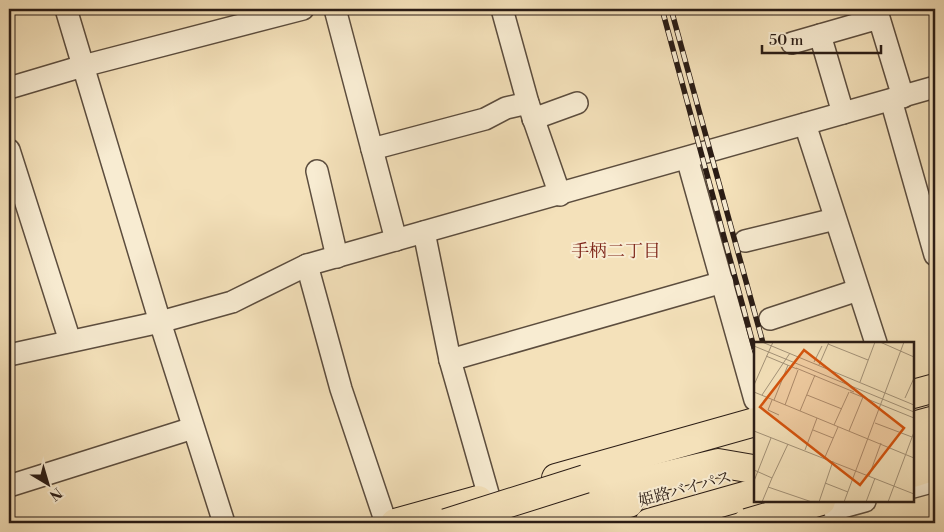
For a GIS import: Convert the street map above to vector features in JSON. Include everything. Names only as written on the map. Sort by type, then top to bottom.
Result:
[{"type":"highway","points":[[914,394],[935,388]]},
{"type":"highway","points":[[914,426],[935,420]]},
{"type":"highway","points":[[448,518],[489,497],[754,422]]},
{"type":"highway","points":[[395,523],[448,518],[754,433]]},
{"type":"highway","points":[[914,449],[935,443]]},
{"type":"highway","points":[[484,523],[586,495],[718,463],[754,477]]},
{"type":"highway","points":[[914,473],[935,466]]},
{"type":"highway","name":"姫路バイパス","points":[[556,523],[754,477]]},
{"type":"highway","name":"姫路バイパス","points":[[649,523],[754,477]]},
{"type":"highway","points":[[695,523],[738,509],[754,499]]},
{"type":"highway","points":[[747,523],[824,509]]},
{"type":"street","points":[[66,9],[160,322],[224,523]]},
{"type":"street","points":[[9,88],[268,13],[303,9]]},
{"type":"street","points":[[334,9],[396,240]]},
{"type":"street","points":[[502,9],[530,111],[560,195]]},
{"type":"street","points":[[792,43],[879,18],[935,255]]},
{"type":"street","points":[[820,35],[843,114]]},
{"type":"street","points":[[9,355],[160,322],[232,302],[307,265],[560,195],[935,87]]},
{"type":"street","points":[[372,149],[486,119],[506,108],[530,111],[577,103]]},
{"type":"street","points":[[805,124],[876,342]]},
{"type":"street","points":[[9,150],[70,341]]},
{"type":"street","points":[[687,158],[754,396]]},
{"type":"street","points":[[318,171],[337,257]]},
{"type":"street","points":[[745,241],[836,218]]},
{"type":"street","points":[[424,232],[450,360],[489,497]]},
{"type":"street","points":[[307,265],[341,389],[386,523]]},
{"type":"street","points":[[450,360],[722,282]]},
{"type":"street","points":[[770,318],[858,290]]},
{"type":"street","points":[[914,384],[935,379]]},
{"type":"street","points":[[9,486],[193,428]]},
{"type":"street","points":[[914,487],[935,481]]},
{"type":"street","points":[[782,502],[788,523]]},
{"type":"street","points":[[824,509],[860,502]]},
{"type":"railway","points":[[662,9],[754,347]]},
{"type":"railway","points":[[671,9],[763,342]]},
{"type":"railway","points":[[797,502],[804,523]]},
{"type":"railway","points":[[806,502],[812,523]]},
{"type":"district","name":"手柄二丁目","points":[[616,251]]}]
